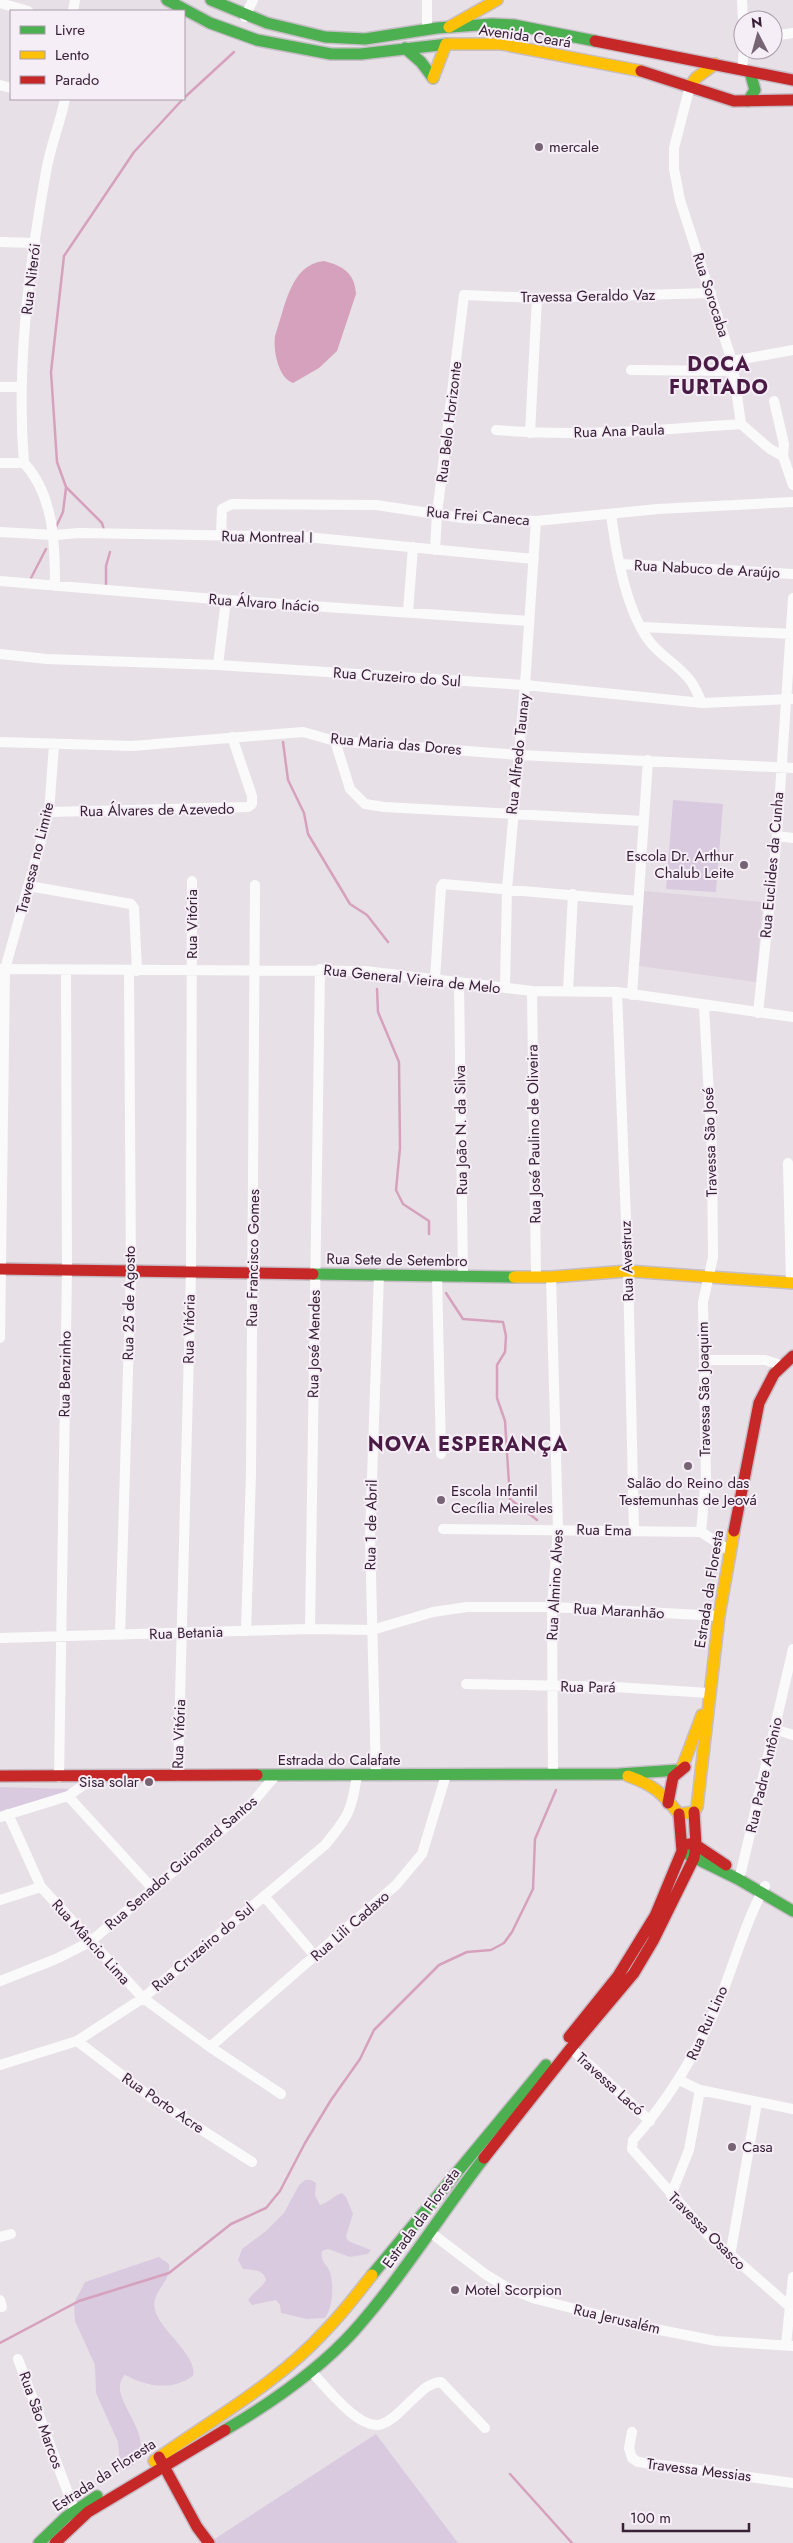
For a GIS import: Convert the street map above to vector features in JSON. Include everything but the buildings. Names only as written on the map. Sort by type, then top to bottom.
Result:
[{"type":"main road","name":"Avenida Ceará","points":[[167,0],[210,23],[257,40],[331,54],[361,54],[477,42],[501,44],[655,74],[734,101],[793,100]]},
{"type":"main road","name":"Avenida Ceará","points":[[211,0],[245,16],[292,32],[364,39],[427,28],[485,23],[514,25],[793,80]]},
{"type":"main road","points":[[430,46],[435,36],[497,0]]},
{"type":"main road","points":[[406,48],[421,62],[433,78],[446,44]]},
{"type":"main road","points":[[690,86],[696,78],[715,64]]},
{"type":"main road","points":[[746,71],[755,90],[748,101]]},
{"type":"main road","name":"Rua Sete de Setembro","points":[[1,1269],[379,1274],[463,1277],[551,1277],[628,1271],[792,1282]]},
{"type":"main road","name":"Estrada da Floresta","points":[[700,1777],[719,1616],[756,1412],[762,1391],[773,1373],[793,1356]]},
{"type":"main road","name":"Estrada da Floresta","points":[[680,1769],[709,1693]]},
{"type":"main road","points":[[679,1814],[694,1812],[699,1800],[700,1777],[688,1767],[680,1769],[673,1778],[668,1803],[679,1814],[683,1847],[694,1858],[793,1902]]},
{"type":"main road","name":"Estrada do Calafate","points":[[0,1776],[619,1774],[680,1769]]},
{"type":"main road","name":"Estrada do Calafate","points":[[619,1774],[645,1782],[660,1791],[668,1803]]},
{"type":"main road","name":"Estrada da Floresta","points":[[39,2543],[74,2510],[262,2408],[311,2371],[340,2346],[368,2313],[430,2232],[456,2194],[571,2048],[634,1973],[653,1941],[694,1858],[696,1845],[694,1812]]},
{"type":"main road","points":[[683,1847],[696,1845],[715,1859],[741,1872],[793,1911]]},
{"type":"main road","name":"Estrada da Floresta","points":[[56,2543],[88,2512],[273,2379],[297,2360],[325,2332],[618,1976],[655,1916],[683,1847]]},
{"type":"main road","points":[[352,2300],[355,2310],[368,2313]]},
{"type":"main road","points":[[325,2332],[337,2333],[340,2346]]},
{"type":"main road","points":[[157,2464],[198,2543]]},
{"type":"main road","points":[[157,2464],[209,2543]]},
{"type":"street","points":[[245,16],[253,0]]},
{"type":"street","points":[[427,0],[427,28]]},
{"type":"street","points":[[0,3],[24,10]]},
{"type":"street","points":[[745,60],[746,71]]},
{"type":"street","name":"Rua Sorocaba","points":[[690,86],[674,148],[674,169],[680,200],[733,366],[741,424]]},
{"type":"street","name":"Rua Niterói","points":[[24,463],[22,387],[26,317],[46,170],[62,100]]},
{"type":"street","points":[[0,242],[36,243]]},
{"type":"street","name":"Travessa Geraldo Vaz","points":[[464,295],[537,298],[711,293]]},
{"type":"street","name":"Rua Belo Horizonte","points":[[435,550],[464,295]]},
{"type":"street","points":[[530,433],[537,298]]},
{"type":"street","points":[[631,370],[733,366],[793,350]]},
{"type":"street","points":[[0,387],[22,387]]},
{"type":"street","points":[[774,401],[784,444],[783,456],[793,485]]},
{"type":"street","points":[[741,424],[770,449],[783,456]]},
{"type":"street","name":"Rua Ana Paula","points":[[496,430],[530,433],[677,429],[741,424]]},
{"type":"street","points":[[0,463],[24,463],[34,474],[39,485],[55,535],[55,586]]},
{"type":"street","name":"Rua Frei Caneca","points":[[221,536],[222,509],[232,504],[376,505],[485,520],[536,521],[658,509],[793,502]]},
{"type":"street","points":[[612,514],[629,598],[642,627],[651,642],[689,679],[702,703]]},
{"type":"street","name":"Rua Alfredo Taunay","points":[[505,988],[507,888],[525,684],[536,521]]},
{"type":"street","name":"Rua Montreal I","points":[[0,532],[55,535],[79,533],[306,537],[534,559]]},
{"type":"street","points":[[408,612],[413,547]]},
{"type":"street","name":"Rua Nabuco de Araújo","points":[[621,564],[793,574]]},
{"type":"street","name":"Rua Álvaro Inácio","points":[[0,581],[226,600],[528,621]]},
{"type":"street","name":"Rua Euclides da Cunha","points":[[758,1013],[777,836],[780,766],[789,698],[793,598]]},
{"type":"street","points":[[218,665],[226,600]]},
{"type":"street","points":[[642,627],[791,634]]},
{"type":"street","name":"Rua Cruzeiro do Sul","points":[[0,654],[47,659],[218,665],[525,684],[702,703],[789,698]]},
{"type":"street","name":"Rua Maria das Dores","points":[[0,742],[132,746],[303,732],[335,741],[519,755],[793,768]]},
{"type":"street","name":"Rua Álvares de Azevedo","points":[[49,812],[248,807],[252,804],[252,796],[232,737]]},
{"type":"street","points":[[335,741],[350,789],[365,804],[384,808],[643,821]]},
{"type":"street","name":"Travessa no Limite","points":[[0,1338],[3,969],[29,886],[49,812],[54,745]]},
{"type":"street","points":[[632,995],[648,760]]},
{"type":"street","points":[[777,836],[793,838]]},
{"type":"street","name":"Rua Vitória","points":[[178,1776],[191,1272],[192,881]]},
{"type":"street","points":[[435,979],[441,887],[443,884],[507,888],[638,901]]},
{"type":"street","name":"Rua Francisco Gomes","points":[[246,1631],[251,1472],[256,969],[255,885]]},
{"type":"street","name":"Rua 25 de Agosto","points":[[29,886],[131,904],[134,908],[130,1272],[120,1635]]},
{"type":"street","points":[[568,991],[573,894]]},
{"type":"street","name":"Rua General Vieira de Melo","points":[[3,969],[192,971],[320,969],[365,971],[532,991],[617,992],[704,1006],[793,1017]]},
{"type":"street","name":"Rua José Mendes","points":[[310,1630],[320,969]]},
{"type":"street","name":"Rua Benzinho","points":[[59,1777],[67,1271],[66,971]]},
{"type":"street","name":"Rua João N. da Silva","points":[[459,983],[463,1277]]},
{"type":"street","name":"Rua José Paulino de Oliveira","points":[[532,991],[536,1276]]},
{"type":"street","name":"Rua Avestruz","points":[[617,992],[628,1271],[634,1530]]},
{"type":"street","name":"Travessa São José","points":[[704,1006],[712,1150],[713,1257],[708,1277]]},
{"type":"street","points":[[788,1163],[792,1282]]},
{"type":"street","name":"Rua 1 de Abril","points":[[376,1775],[370,1537],[379,1274]]},
{"type":"street","points":[[437,1276],[442,1454]]},
{"type":"street","name":"Rua Almino Alves","points":[[551,1277],[558,1529],[552,1607],[553,1774]]},
{"type":"street","name":"Travessa São Joaquim","points":[[701,1532],[706,1477],[703,1302],[708,1277]]},
{"type":"street","points":[[704,1360],[765,1360],[781,1365]]},
{"type":"street","name":"Rua Ema","points":[[443,1529],[701,1532]]},
{"type":"street","points":[[701,1532],[730,1551]]},
{"type":"street","name":"Rua Maranhão","points":[[372,1630],[433,1612],[467,1607],[552,1607],[719,1616]]},
{"type":"street","name":"Rua Betania","points":[[0,1638],[246,1631],[372,1630]]},
{"type":"street","name":"Rua Padre Antônio","points":[[741,1872],[793,1649]]},
{"type":"street","name":"Rua Pará","points":[[466,1684],[614,1687],[709,1693]]},
{"type":"street","points":[[774,1729],[793,1735]]},
{"type":"street","name":"Rua Cruzeiro do Sul","points":[[0,2065],[77,2041],[143,1998],[324,1845],[340,1827],[353,1805],[357,1775]]},
{"type":"street","name":"Rua Lili Cadaxo","points":[[210,2047],[396,1885],[422,1854],[446,1775]]},
{"type":"street","name":"Rua Senador Guiomard Santos","points":[[0,1980],[56,1959],[90,1942],[247,1809],[275,1776]]},
{"type":"street","points":[[4,1815],[68,1796],[95,1777]]},
{"type":"street","points":[[68,1796],[153,1889]]},
{"type":"street","name":"Rua Mâncio Lima","points":[[4,1815],[41,1887],[143,1998],[210,2047],[281,2094]]},
{"type":"street","points":[[0,1900],[41,1887]]},
{"type":"street","name":"Rua Rui Lino","points":[[632,2149],[633,2140],[650,2121],[679,2080],[719,1999],[763,1890]]},
{"type":"street","points":[[264,1896],[315,1956]]},
{"type":"street","name":"Rua Porto Acre","points":[[77,2041],[152,2098],[252,2162]]},
{"type":"street","name":"Travessa Lacó","points":[[571,2048],[650,2121]]},
{"type":"street","points":[[679,2080],[700,2090],[793,2109]]},
{"type":"street","points":[[671,2195],[689,2150],[700,2090]]},
{"type":"street","points":[[730,2256],[757,2103]]},
{"type":"street","name":"Travessa Osasco","points":[[632,2149],[671,2195],[730,2256],[789,2306]]},
{"type":"street","name":"Rua Jerusalém","points":[[430,2232],[492,2278],[536,2299],[650,2328],[716,2341],[750,2345],[789,2345]]},
{"type":"street","points":[[0,2237],[11,2234]]},
{"type":"street","points":[[789,2345],[789,2306],[793,2277]]},
{"type":"street","name":"Rua São Marcos","points":[[18,2359],[74,2510]]},
{"type":"street","points":[[311,2371],[355,2417],[366,2424],[381,2425],[393,2418],[432,2383],[441,2382],[485,2428]]},
{"type":"street","name":"Travessa Messias","points":[[632,2432],[629,2448],[632,2458],[638,2462],[793,2483]]},
{"type":"shaded area","points":[[324,261],[337,265],[347,272],[353,281],[356,294],[337,351],[319,368],[293,383],[280,370],[276,356],[275,336],[290,289],[296,279],[303,270],[313,264]]},
{"type":"shaded area","points":[[673,800],[723,804],[716,892],[666,889]]},
{"type":"shaded area","points":[[644,891],[763,902],[756,982],[639,966]]},
{"type":"shaded area","points":[[0,1787],[73,1789],[64,1796],[0,1816]]},
{"type":"shaded area","points":[[305,2180],[311,2180],[316,2183],[315,2195],[320,2205],[342,2193],[346,2197],[353,2214],[346,2236],[348,2241],[371,2250],[368,2254],[350,2257],[328,2249],[322,2251],[322,2258],[329,2269],[332,2283],[330,2308],[325,2318],[307,2319],[281,2313],[280,2305],[276,2300],[252,2305],[248,2300],[262,2286],[266,2280],[265,2276],[254,2270],[243,2269],[238,2260],[242,2249],[266,2231],[284,2213],[299,2185]]},
{"type":"shaded area","points":[[159,2257],[169,2264],[169,2271],[156,2297],[154,2303],[155,2310],[164,2327],[190,2360],[193,2376],[176,2384],[159,2386],[151,2385],[125,2375],[120,2383],[121,2393],[124,2403],[136,2425],[141,2449],[135,2463],[125,2469],[120,2467],[118,2442],[96,2393],[95,2365],[75,2321],[74,2303],[85,2282]]},
{"type":"shaded area","points":[[376,2434],[458,2543],[216,2543],[213,2540]]},
{"type":"waterway","points":[[185,97],[234,52]]},
{"type":"waterway","points":[[104,530],[102,523],[66,487],[57,462],[51,372],[64,256],[134,152],[182,100]]},
{"type":"waterway","points":[[56,527],[63,512],[66,488]]},
{"type":"waterway","points":[[31,578],[46,549]]},
{"type":"waterway","points":[[106,586],[106,566],[110,552]]},
{"type":"waterway","points":[[283,742],[288,780],[304,813],[308,834],[350,904],[367,915],[388,942]]},
{"type":"waterway","points":[[377,989],[378,1012],[399,1062],[400,1148],[396,1190],[403,1204],[429,1221],[429,1234]]},
{"type":"waterway","points":[[446,1293],[463,1319],[503,1322],[506,1336],[505,1352],[497,1365],[497,1398],[505,1421],[510,1499],[537,1520]]},
{"type":"waterway","points":[[0,2343],[79,2301],[169,2273],[231,2224],[266,2208],[280,2191],[305,2143],[331,2100],[360,2059],[374,2030],[439,1965],[467,1952],[491,1950],[504,1943],[512,1932],[533,1889],[535,1839],[556,1790]]},
{"type":"waterway","points":[[510,2474],[572,2543]]},
{"type":"traffic: fast","points":[[167,0],[210,23],[257,40],[331,54],[361,54],[448,44]]},
{"type":"traffic: fast","points":[[211,0],[267,23],[325,37],[365,39],[437,28],[492,24],[514,25],[595,41]]},
{"type":"traffic: fast","points":[[405,48],[421,62],[433,78]]},
{"type":"traffic: fast","points":[[748,101],[755,90],[750,72]]},
{"type":"traffic: fast","points":[[313,1274],[514,1277]]},
{"type":"traffic: fast","points":[[257,1775],[619,1774],[679,1770]]},
{"type":"traffic: fast","points":[[687,1854],[738,1879],[793,1911]]},
{"type":"traffic: fast","points":[[372,2275],[546,2065]]},
{"type":"traffic: fast","points":[[225,2430],[260,2409],[293,2385],[340,2346],[372,2310],[405,2268],[484,2158]]},
{"type":"traffic: fast","points":[[39,2543],[66,2517],[97,2496]]},
{"type":"traffic: slow","points":[[449,27],[497,0]]},
{"type":"traffic: slow","points":[[433,78],[446,44]]},
{"type":"traffic: slow","points":[[448,44],[501,44],[641,71]]},
{"type":"traffic: slow","points":[[690,86],[696,78],[715,64]]},
{"type":"traffic: slow","points":[[514,1277],[551,1277],[628,1271],[793,1283]]},
{"type":"traffic: slow","points":[[628,1776],[657,1790],[679,1814],[694,1812],[697,1807],[719,1616],[734,1531]]},
{"type":"traffic: slow","points":[[682,1768],[702,1715]]},
{"type":"traffic: slow","points":[[154,2461],[265,2385],[286,2368],[331,2324],[372,2275]]},
{"type":"traffic: jam","points":[[595,41],[793,80]]},
{"type":"traffic: jam","points":[[641,71],[734,101],[793,100]]},
{"type":"traffic: jam","points":[[0,1269],[313,1274]]},
{"type":"traffic: jam","points":[[734,1531],[759,1403],[774,1374],[793,1356]]},
{"type":"traffic: jam","points":[[668,1803],[673,1777],[685,1767]]},
{"type":"traffic: jam","points":[[0,1776],[257,1775]]},
{"type":"traffic: jam","points":[[484,2158],[571,2048],[634,1973],[653,1941],[694,1858],[696,1845],[694,1812]]},
{"type":"traffic: jam","points":[[569,2037],[618,1976],[655,1916],[682,1851],[679,1814]]},
{"type":"traffic: jam","points":[[689,1844],[696,1845],[726,1865]]},
{"type":"traffic: jam","points":[[55,2543],[88,2512],[225,2430]]},
{"type":"traffic: jam","points":[[159,2457],[197,2527],[209,2543]]},
{"type":"place","name":"mercale","points":[[539,147]]},
{"type":"place","name":"Escola Dr. Arthur Chalub Leite","points":[[744,865]]},
{"type":"place","name":"Salão do Reino das Testemunhas de Jeová","points":[[688,1466]]},
{"type":"place","name":"Escola Infantil Cecília Meireles","points":[[441,1500]]},
{"type":"place","name":"Sisa solar","points":[[149,1782]]},
{"type":"place","name":"Casa","points":[[732,2147]]},
{"type":"place","name":"Motel Scorpion","points":[[455,2290]]},
{"type":"district","name":"DOCA FURTADO","points":[[719,376]]},
{"type":"district","name":"NOVA ESPERANÇA","points":[[468,1444]]}]
